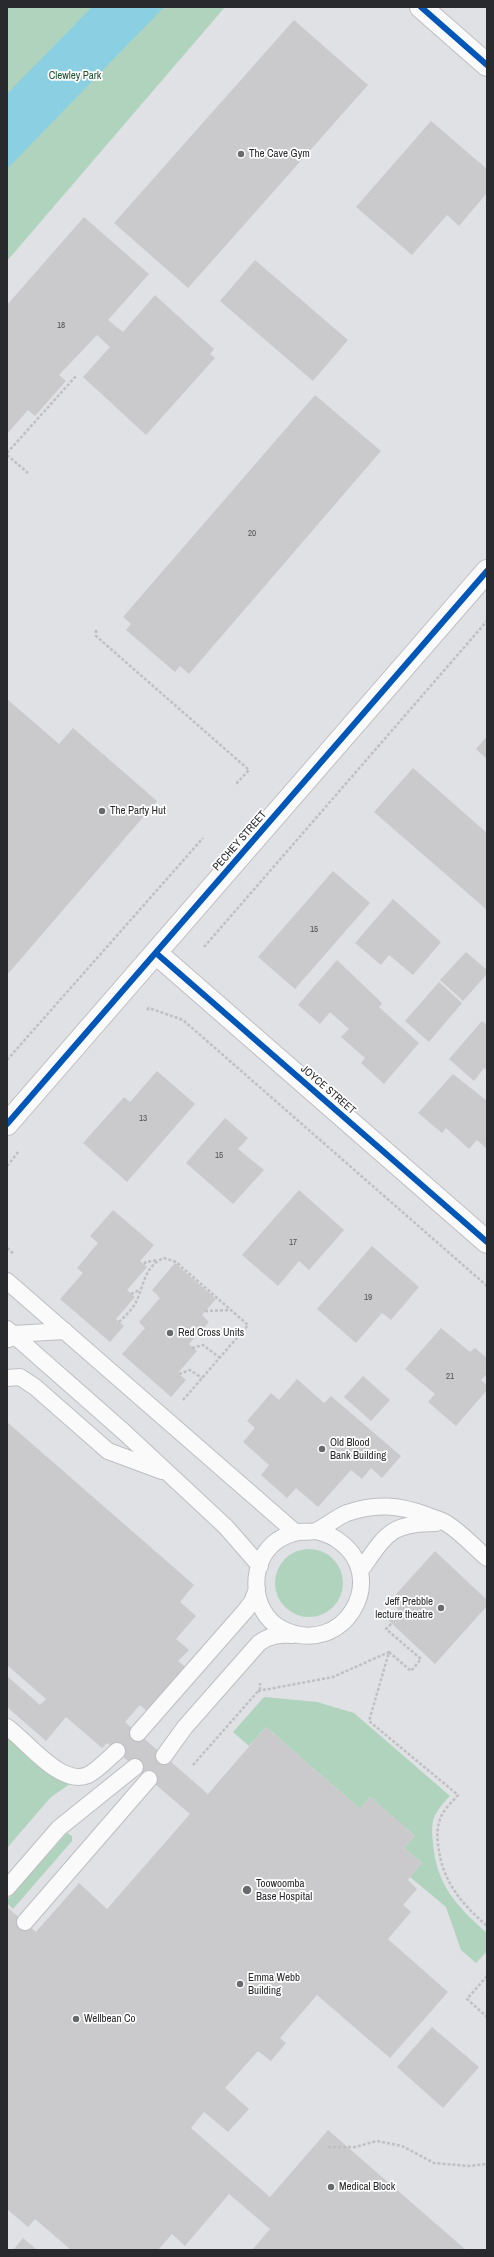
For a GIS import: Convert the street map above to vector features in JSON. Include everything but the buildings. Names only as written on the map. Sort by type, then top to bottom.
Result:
[{"type":"street","points":[[421,7],[487,65]]},
{"type":"street","name":"PECHEY STREET","points":[[7,1124],[487,571]]},
{"type":"street","name":"JOYCE STREET","points":[[156,953],[487,1242]]},
{"type":"lane","points":[[7,1281],[296,1532]]},
{"type":"lane","points":[[9,1335],[65,1331]]},
{"type":"lane","points":[[9,1335],[169,1474],[226,1527],[260,1566]]},
{"type":"lane","points":[[7,1378],[20,1377],[35,1387],[108,1451],[169,1474]]},
{"type":"lane","points":[[317,1531],[345,1513],[369,1506],[393,1506],[446,1522],[487,1558]]},
{"type":"lane","points":[[360,1571],[383,1540],[402,1525],[446,1522]]},
{"type":"lane","points":[[161,1753],[259,1643],[266,1638],[280,1634],[301,1635],[321,1634],[340,1626],[354,1611],[361,1591],[360,1571],[352,1552],[336,1538],[317,1531],[296,1532],[278,1540],[263,1555],[256,1575],[257,1596],[266,1614],[281,1629],[301,1635]]},
{"type":"lane","points":[[138,1733],[246,1611],[252,1602],[257,1589]]},
{"type":"lane","points":[[7,1727],[58,1770],[72,1778],[89,1774],[117,1751]]},
{"type":"lane","points":[[7,1888],[59,1828],[135,1767]]},
{"type":"lane","points":[[25,1922],[149,1779]]},
{"type":"path","points":[[28,473],[7,454],[76,376]]},
{"type":"path","points":[[204,947],[487,621]]},
{"type":"path","points":[[96,630],[96,636],[249,770],[236,784]]},
{"type":"path","points":[[7,1060],[203,838]]},
{"type":"path","points":[[149,1008],[182,1020],[487,1286]]},
{"type":"path","points":[[7,1248],[14,1254]]},
{"type":"path","points":[[144,1264],[146,1262],[159,1260]]},
{"type":"path","points":[[131,1294],[139,1290]]},
{"type":"path","points":[[205,1311],[231,1310]]},
{"type":"path","points":[[192,1348],[197,1345],[203,1345],[220,1358]]},
{"type":"path","points":[[179,1374],[190,1370],[202,1378]]},
{"type":"path","points":[[389,1652],[411,1671],[421,1659],[386,1629],[392,1623]]},
{"type":"path","points":[[257,1691],[333,1677],[389,1652]]},
{"type":"path","points":[[389,1652],[369,1721],[458,1795],[440,1818],[437,1830],[439,1851],[445,1878],[458,1898],[487,1926]]},
{"type":"path","points":[[487,1976],[466,1999],[487,2017]]},
{"type":"path","points":[[328,2147],[355,2147],[377,2141],[402,2146],[434,2163],[469,2166],[487,2164]]},
{"type":"green space","name":"Clewley Park","points":[[7,7],[225,7],[7,261]]},
{"type":"green space","points":[[309,1549],[322,1552],[333,1559],[340,1570],[343,1583],[340,1596],[333,1607],[322,1614],[309,1617],[296,1614],[285,1607],[278,1596],[275,1583],[278,1570],[285,1559],[296,1552]]},
{"type":"green space","points":[[264,1697],[317,1702],[354,1713],[450,1796],[435,1815],[433,1822],[432,1836],[435,1858],[443,1883],[450,1894],[466,1914],[487,1933],[487,1951],[476,1963],[461,1950],[446,1907],[410,1877],[422,1863],[404,1848],[415,1836],[370,1797],[360,1809],[266,1727],[249,1746],[233,1732]]},
{"type":"green space","points":[[7,1733],[71,1783],[50,1798],[7,1848]]},
{"type":"green space","points":[[67,1833],[72,1836],[72,1841],[13,1909],[7,1903],[7,1900]]},
{"type":"water","points":[[92,7],[164,7],[7,169],[7,94]]},
{"type":"cycle path","points":[[421,7],[487,65]]},
{"type":"cycle path","points":[[7,1124],[487,571]]},
{"type":"cycle path","points":[[156,953],[487,1242]]},
{"type":"place","name":"The Cave Gym","points":[[241,154]]},
{"type":"place","name":"The Party Hut","points":[[102,811]]},
{"type":"place","name":"Red Cross Units","points":[[170,1333]]},
{"type":"place","name":"Old Blood Bank Building","points":[[322,1449]]},
{"type":"place","name":"Jeff Prebble lecture theatre","points":[[441,1608]]},
{"type":"place","name":"Toowoomba Base Hospital","points":[[247,1890]]},
{"type":"place","name":"Emma Webb Building","points":[[240,1984]]},
{"type":"place","name":"Wellbean Co","points":[[76,2019]]},
{"type":"place","name":"Medical Block","points":[[331,2187]]}]
